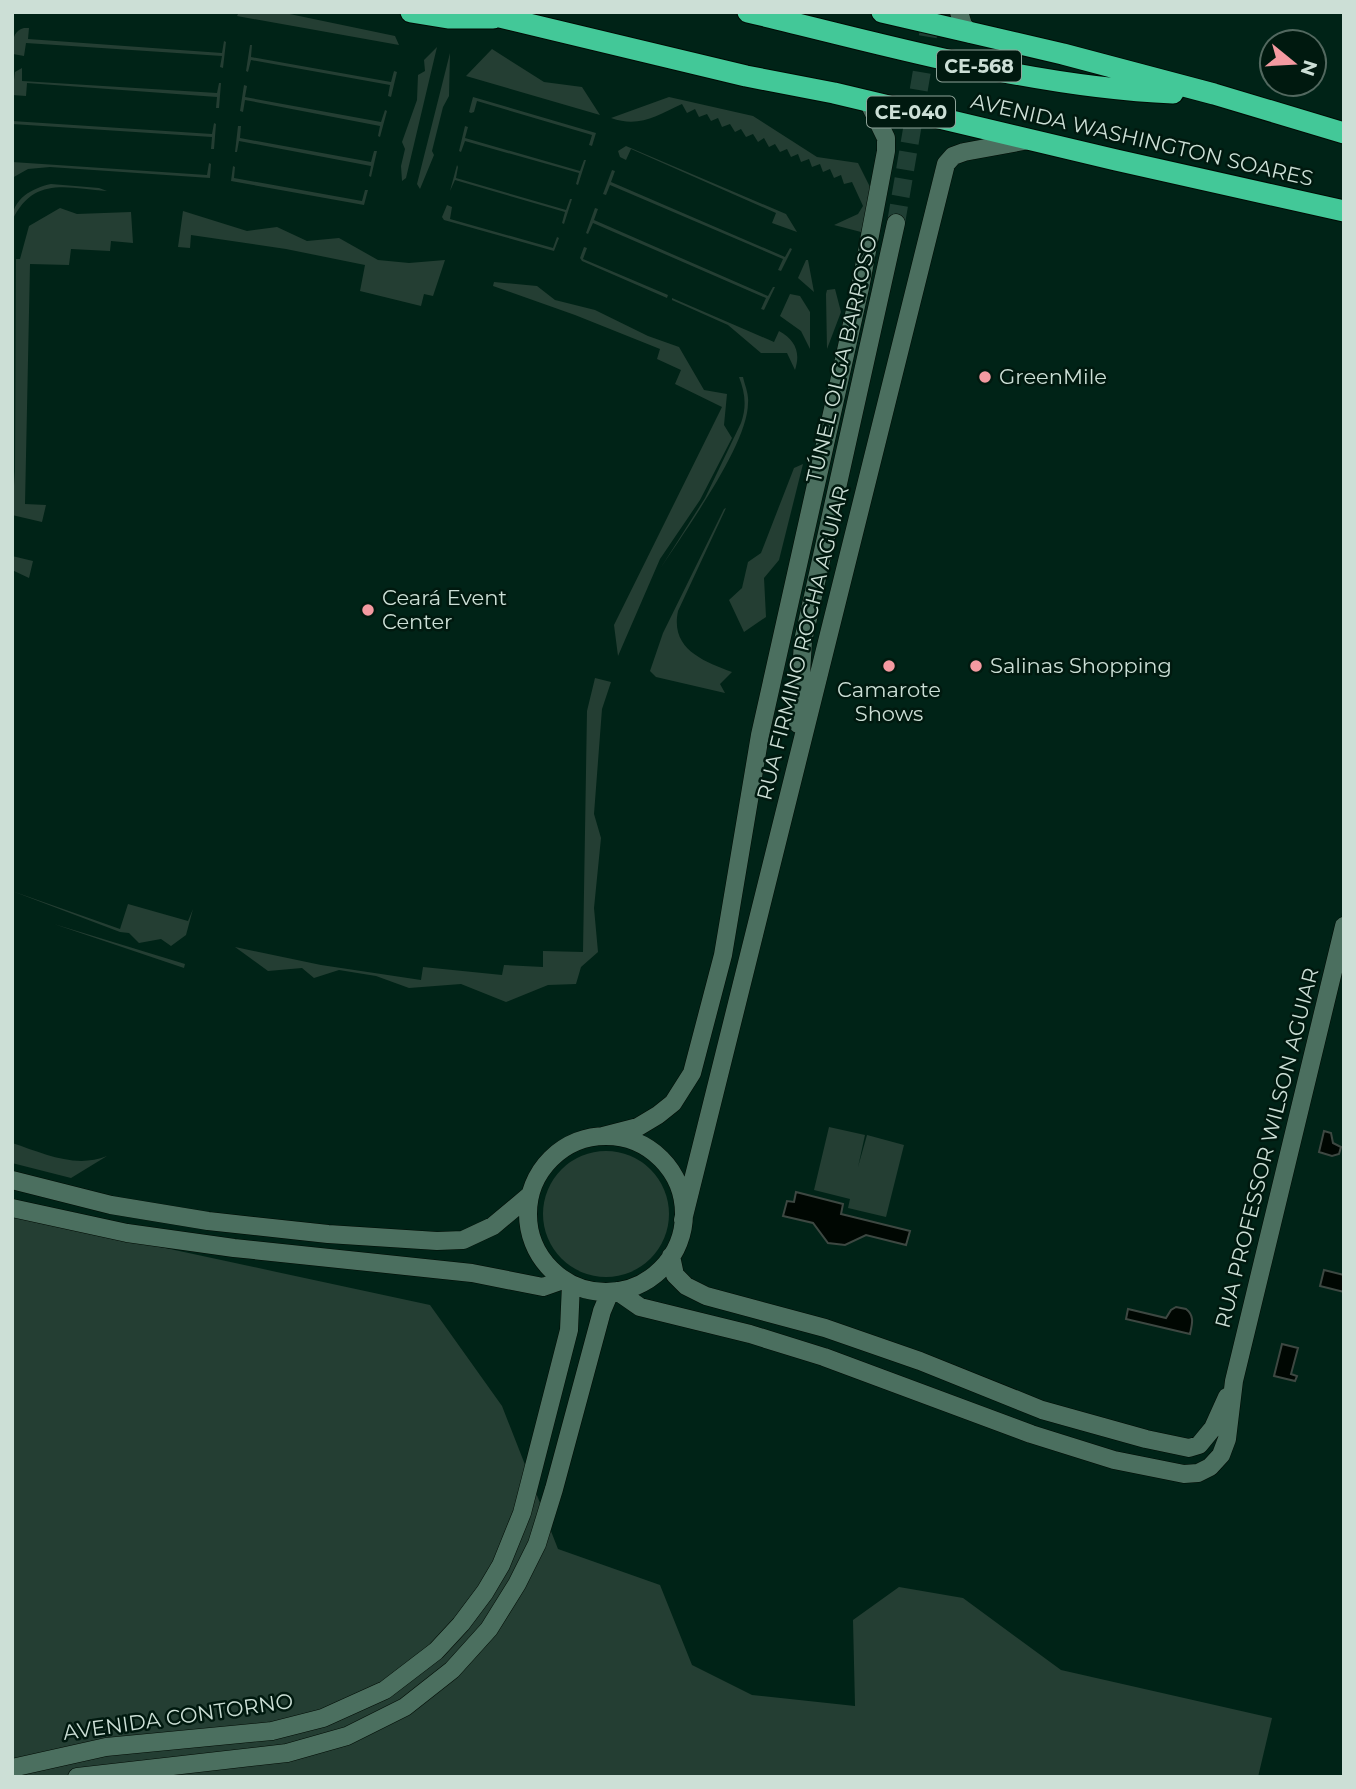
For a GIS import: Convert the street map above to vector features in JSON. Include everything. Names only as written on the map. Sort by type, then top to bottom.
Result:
[{"type":"highway","points":[[411,12],[448,18],[511,18]]},
{"type":"highway","name":"AVENIDA WASHINGTON SOARES","points":[[479,12],[747,76],[868,101],[1344,211]]},
{"type":"highway","name":"CE-568","points":[[748,12],[1043,80],[1123,91],[1214,94]]},
{"type":"highway","points":[[884,12],[1063,54],[1214,94],[1344,133]]},
{"type":"street","points":[[959,12],[963,25],[971,34]]},
{"type":"street","name":"RUA FIRMINO ROCHA AGUIAR","points":[[603,1136],[638,1127],[673,1103],[692,1073],[723,955],[760,735],[860,288],[886,150],[886,138],[868,101]]},
{"type":"street","name":"RUA FIRMINO ROCHA AGUIAR","points":[[683,1220],[946,164],[953,156],[964,152],[1030,140]]},
{"type":"street","name":"TÚNEL OLGA BARROSO","points":[[799,754],[798,710],[803,641],[896,223]]},
{"type":"street","name":"RUA PROFESSOR WILSON AGUIAR","points":[[1234,1381],[1344,926]]},
{"type":"street","points":[[603,1136],[629,1139],[652,1151],[670,1170],[681,1194],[683,1220],[671,1256],[660,1270],[645,1282],[614,1292],[592,1292],[567,1282],[545,1264],[533,1243],[528,1219],[530,1195],[540,1172],[557,1153],[579,1141],[603,1136]]},
{"type":"street","points":[[12,1180],[111,1205],[208,1221],[328,1234],[437,1241],[463,1240],[493,1226],[530,1195]]},
{"type":"street","points":[[12,1209],[127,1233],[224,1247],[472,1273],[543,1287],[567,1282]]},
{"type":"street","points":[[671,1256],[675,1275],[685,1286],[705,1296],[825,1328],[920,1361],[1062,1416],[1189,1448],[1206,1439],[1234,1381]]},
{"type":"street","name":"AVENIDA CONTORNO","points":[[12,1768],[106,1747],[272,1731],[323,1718],[385,1690],[436,1651],[485,1592],[501,1565],[522,1513],[569,1331],[567,1282]]},
{"type":"street","points":[[614,1292],[640,1307],[750,1334],[835,1361],[927,1393],[979,1415],[1114,1460],[1161,1470],[1198,1473],[1210,1467],[1222,1455],[1227,1440],[1234,1381]]},
{"type":"street","points":[[77,1777],[299,1750],[347,1736],[405,1707],[452,1670],[489,1629],[517,1584],[537,1544],[602,1311],[614,1292]]},
{"type":"street","points":[[750,1334],[755,1309]]},
{"type":"street","points":[[979,1415],[989,1388]]},
{"type":"green space","points":[[239,12],[280,12],[395,36],[399,45],[237,16]]},
{"type":"green space","points":[[29,28],[28,39],[222,53],[224,41],[223,68],[220,67],[222,56],[26,43],[24,56],[13,54],[14,38],[20,29]]},
{"type":"green space","points":[[250,45],[251,57],[391,82],[394,71],[397,72],[391,97],[388,96],[390,85],[251,60],[248,72]]},
{"type":"green space","points":[[437,47],[406,178],[402,181],[401,166],[405,149],[402,142],[417,100],[418,75],[425,71],[424,60]]},
{"type":"green space","points":[[492,49],[544,82],[582,87],[600,115],[466,76]]},
{"type":"green space","points":[[450,53],[449,96],[443,107],[432,151],[434,155],[420,189],[417,184]]},
{"type":"green space","points":[[22,68],[22,81],[217,93],[221,83],[219,108],[216,108],[217,97],[27,83],[26,96],[12,95],[15,72]]},
{"type":"green space","points":[[244,85],[247,86],[245,97],[381,122],[385,110],[387,111],[380,137],[380,126],[245,100],[243,112],[240,111]]},
{"type":"green space","points":[[473,97],[596,133],[592,146],[589,145],[592,135],[477,101],[474,112],[471,113],[469,112]]},
{"type":"green space","points":[[669,97],[753,116],[817,157],[858,163],[872,191],[861,232],[834,225],[858,214],[863,206],[852,182],[844,184],[841,175],[834,178],[830,169],[823,172],[820,164],[812,167],[809,159],[801,162],[798,154],[791,157],[787,149],[780,152],[775,144],[769,147],[764,138],[758,142],[753,134],[746,137],[741,129],[735,132],[730,124],[722,127],[718,118],[711,121],[707,114],[699,117],[695,109],[687,113],[682,104],[639,121],[611,118]]},
{"type":"green space","points":[[12,121],[212,134],[214,123],[216,124],[214,149],[211,149],[212,137],[12,124]]},
{"type":"green space","points":[[238,126],[241,126],[240,138],[371,162],[374,151],[377,151],[371,177],[371,166],[239,141],[235,152]]},
{"type":"green space","points":[[465,126],[468,127],[465,138],[580,171],[586,160],[578,185],[579,173],[465,141],[461,152],[459,151]]},
{"type":"green space","points":[[626,146],[786,214],[797,232],[772,223],[776,213],[631,149],[626,160],[620,157],[618,151]]},
{"type":"green space","points":[[12,162],[207,175],[209,163],[211,164],[210,178],[50,167],[28,169],[12,178]]},
{"type":"green space","points":[[457,165],[456,178],[566,210],[572,199],[564,224],[565,212],[455,180],[450,191]]},
{"type":"green space","points":[[233,166],[234,178],[362,201],[365,190],[368,190],[364,205],[231,181]]},
{"type":"green space","points":[[612,170],[615,171],[611,182],[785,257],[790,248],[792,249],[781,271],[778,270],[783,259],[610,185],[606,195],[603,194]]},
{"type":"green space","points":[[51,184],[107,191],[64,187],[40,191],[20,207],[12,221],[15,206],[24,196]]},
{"type":"green space","points":[[447,205],[452,207],[450,219],[553,248],[557,237],[559,238],[554,251],[444,220],[442,217]]},
{"type":"green space","points":[[60,208],[77,214],[131,212],[133,243],[111,241],[110,251],[71,249],[69,265],[30,264],[25,504],[46,505],[42,522],[12,515],[15,471],[16,259],[20,259],[29,226]]},
{"type":"green space","points":[[595,208],[598,209],[594,220],[768,296],[775,287],[764,310],[761,309],[766,298],[593,223],[588,234],[586,233]]},
{"type":"green space","points":[[183,211],[247,231],[277,227],[307,241],[339,238],[378,260],[409,263],[445,260],[433,296],[424,294],[421,306],[360,291],[365,265],[286,249],[191,235],[190,248],[178,247]]},
{"type":"green space","points":[[584,247],[587,248],[583,259],[668,295],[667,298],[582,261],[580,258]]},
{"type":"green space","points":[[808,260],[814,292],[798,278]]},
{"type":"green space","points":[[494,282],[537,286],[555,300],[595,310],[648,336],[679,347],[704,390],[727,394],[724,425],[732,438],[700,500],[660,559],[618,656],[614,625],[722,407],[675,384],[681,370],[657,359],[660,349],[493,286]]},
{"type":"green space","points":[[835,289],[841,312],[827,349],[826,294],[827,290]]},
{"type":"green space","points":[[790,294],[800,296],[810,312],[810,349],[801,331],[780,316]]},
{"type":"green space","points":[[672,298],[774,342],[779,331],[789,338],[795,347],[795,370],[787,353],[761,353],[728,325]]},
{"type":"green space","points":[[739,377],[743,377],[748,400],[738,441],[713,488],[660,569],[705,498],[741,423],[744,400]]},
{"type":"green space","points":[[803,464],[779,560],[764,578],[766,617],[744,632],[729,600],[742,588],[748,562],[761,553],[794,468]]},
{"type":"green space","points":[[726,508],[678,611],[677,624],[679,635],[691,652],[732,672],[720,684],[725,693],[656,677],[650,671],[663,633]]},
{"type":"green space","points":[[12,556],[33,561],[29,578],[12,570]]},
{"type":"green space","points":[[595,678],[611,682],[602,709],[594,814],[601,838],[594,908],[598,952],[581,967],[576,984],[548,985],[506,1002],[461,984],[409,988],[376,976],[339,970],[314,978],[302,968],[268,971],[235,947],[321,965],[421,980],[423,967],[502,975],[504,965],[543,967],[543,951],[583,952],[587,711]]},
{"type":"green space","points":[[12,891],[120,929],[128,904],[188,921],[193,909],[186,935],[171,946],[161,939],[139,943],[129,933]]},
{"type":"green space","points":[[54,924],[185,964],[184,968]]},
{"type":"green space","points":[[829,1127],[865,1135],[858,1167],[867,1135],[904,1145],[886,1217],[848,1208],[850,1199],[814,1190]]},
{"type":"green space","points":[[12,1143],[71,1160],[95,1160],[107,1156],[71,1178],[12,1163]]},
{"type":"green space","points":[[606,1151],[630,1156],[651,1169],[664,1190],[669,1214],[664,1238],[651,1259],[630,1272],[606,1277],[582,1272],[561,1259],[548,1238],[543,1214],[548,1190],[561,1169],[582,1156]]},
{"type":"green space","points":[[12,1215],[430,1305],[502,1406],[558,1549],[660,1585],[692,1665],[752,1695],[855,1706],[853,1620],[899,1587],[963,1598],[1061,1670],[1272,1718],[1258,1777],[12,1777]]},
{"type":"shaded area","points":[[1324,1131],[1331,1133],[1333,1143],[1341,1147],[1339,1154],[1332,1156],[1319,1152]]},
{"type":"shaded area","points":[[796,1192],[843,1204],[841,1214],[910,1231],[906,1245],[866,1235],[845,1245],[828,1243],[813,1223],[783,1216],[787,1201],[794,1202]]},
{"type":"shaded area","points":[[1324,1270],[1344,1275],[1344,1292],[1320,1286]]},
{"type":"shaded area","points":[[1176,1307],[1186,1309],[1191,1314],[1190,1334],[1126,1319],[1128,1309],[1166,1318]]},
{"type":"shaded area","points":[[1282,1344],[1298,1348],[1291,1374],[1297,1376],[1295,1381],[1274,1376]]},
{"type":"tunnel","points":[[896,223],[932,12]]},
{"type":"place","name":"GreenMile","points":[[985,377]]},
{"type":"place","name":"Ceará Event Center","points":[[368,610]]},
{"type":"place","name":"Camarote Shows","points":[[889,666]]},
{"type":"place","name":"Salinas Shopping","points":[[976,666]]}]
